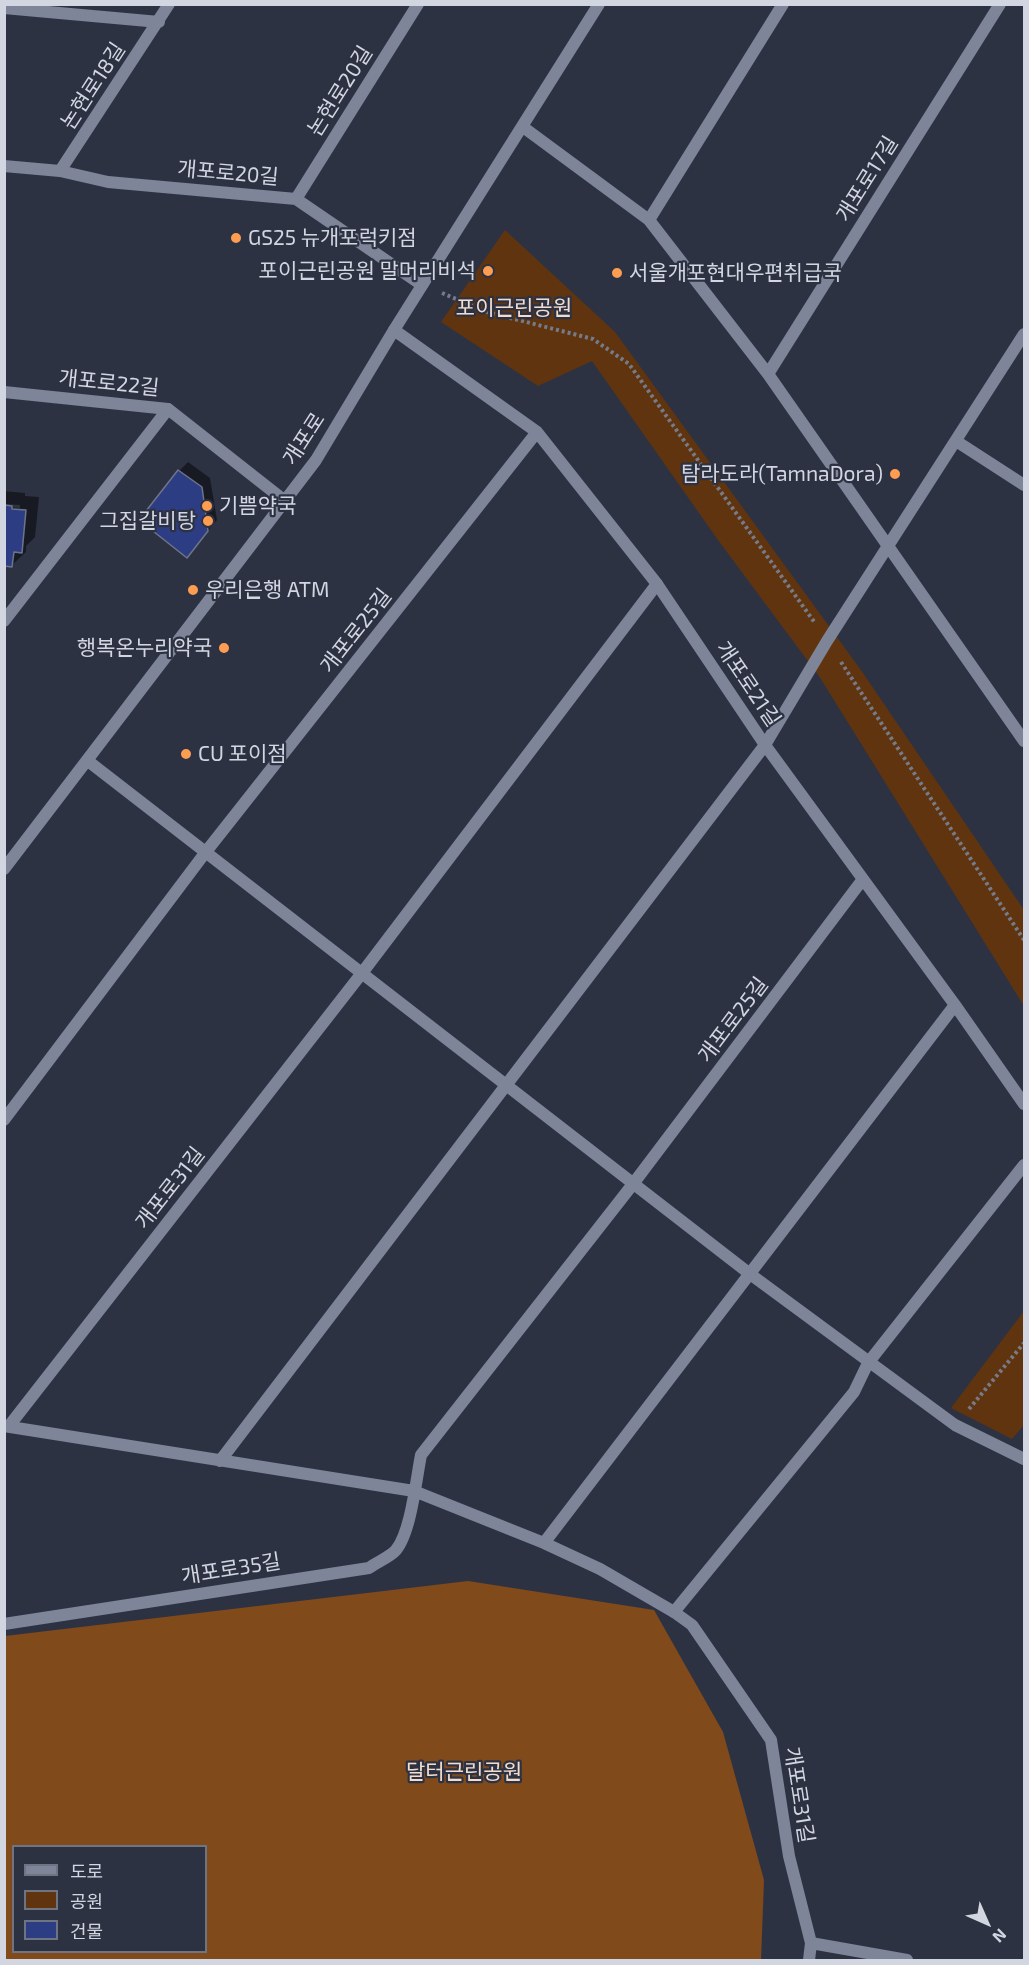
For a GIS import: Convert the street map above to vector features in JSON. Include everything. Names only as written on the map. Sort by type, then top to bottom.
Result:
[{"type":"street","name":"논현로18길","points":[[60,171],[169,4]]},
{"type":"street","name":"논현로20길","points":[[296,199],[418,4]]},
{"type":"street","name":"개포로","points":[[4,869],[316,460],[394,330],[599,4]]},
{"type":"street","points":[[649,220],[783,4]]},
{"type":"street","name":"개포로17길","points":[[768,374],[1000,4]]},
{"type":"street","name":"논현로18길","points":[[4,8],[159,22]]},
{"type":"street","points":[[523,127],[649,220],[768,374],[1024,741]]},
{"type":"street","name":"개포로20길","points":[[4,166],[60,171],[108,182],[296,199],[422,285]]},
{"type":"street","name":"개포로21길","points":[[394,330],[537,432],[657,584],[765,745],[955,1005],[1024,1104]]},
{"type":"street","points":[[220,1461],[765,745],[827,641],[1024,334]]},
{"type":"street","name":"개포로22길","points":[[4,392],[168,409],[285,501]]},
{"type":"street","points":[[4,621],[168,409]]},
{"type":"street","name":"개포로25길","points":[[205,853],[537,432]]},
{"type":"street","points":[[956,441],[1024,485]]},
{"type":"street","points":[[362,973],[657,584]]},
{"type":"street","points":[[4,602],[18,603]]},
{"type":"street","points":[[88,761],[633,1184],[868,1363],[955,1425],[1024,1459]]},
{"type":"street","points":[[4,1120],[205,853]]},
{"type":"street","name":"개포로25길","points":[[633,1184],[863,879]]},
{"type":"street","name":"개포로31길","points":[[362,973],[7,1426],[414,1491],[600,1569],[674,1612],[692,1625],[771,1740],[789,1856],[811,1943],[809,1960]]},
{"type":"street","points":[[544,1544],[955,1005]]},
{"type":"street","points":[[674,1612],[854,1392],[868,1363],[1024,1165]]},
{"type":"street","points":[[414,1491],[421,1455],[633,1184]]},
{"type":"street","name":"개포로35길","points":[[4,1624],[369,1568],[396,1550],[410,1520],[414,1491]]},
{"type":"street","points":[[811,1943],[907,1960]]},
{"type":"path","points":[[422,285],[487,312],[593,339],[629,364],[827,641],[1024,940]]},
{"type":"path","points":[[955,1425],[1024,1343]]},
{"type":"green space","name":"포이근린공원","points":[[505,230],[615,332],[863,673],[1024,910],[1024,1006],[819,676],[718,540],[592,361],[538,386],[441,322]]},
{"type":"green space","points":[[1024,1311],[1024,1425],[1012,1439],[951,1408]]},
{"type":"green space","name":"달터근린공원","points":[[468,1581],[654,1610],[723,1732],[764,1880],[761,1960],[5,1960],[5,1636]]},
{"type":"building","points":[[178,470],[202,487],[208,531],[187,558],[139,520]]},
{"type":"building","points":[[4,505],[12,506],[12,509],[26,510],[22,553],[14,552],[12,567],[4,566]]},
{"type":"place","name":"GS25 뉴개포럭키점","points":[[236,238]]},
{"type":"place","name":"포이근린공원 말머리비석","points":[[488,271]]},
{"type":"place","name":"서울개포현대우편취급국","points":[[617,273]]},
{"type":"place","name":"탐라도라(TamnaDora)","points":[[895,474]]},
{"type":"place","name":"기쁨약국","points":[[207,506]]},
{"type":"place","name":"그집갈비탕","points":[[208,521]]},
{"type":"place","name":"우리은행 ATM","points":[[193,590]]},
{"type":"place","name":"행복온누리약국","points":[[224,648]]},
{"type":"place","name":"CU 포이점","points":[[186,754]]}]
